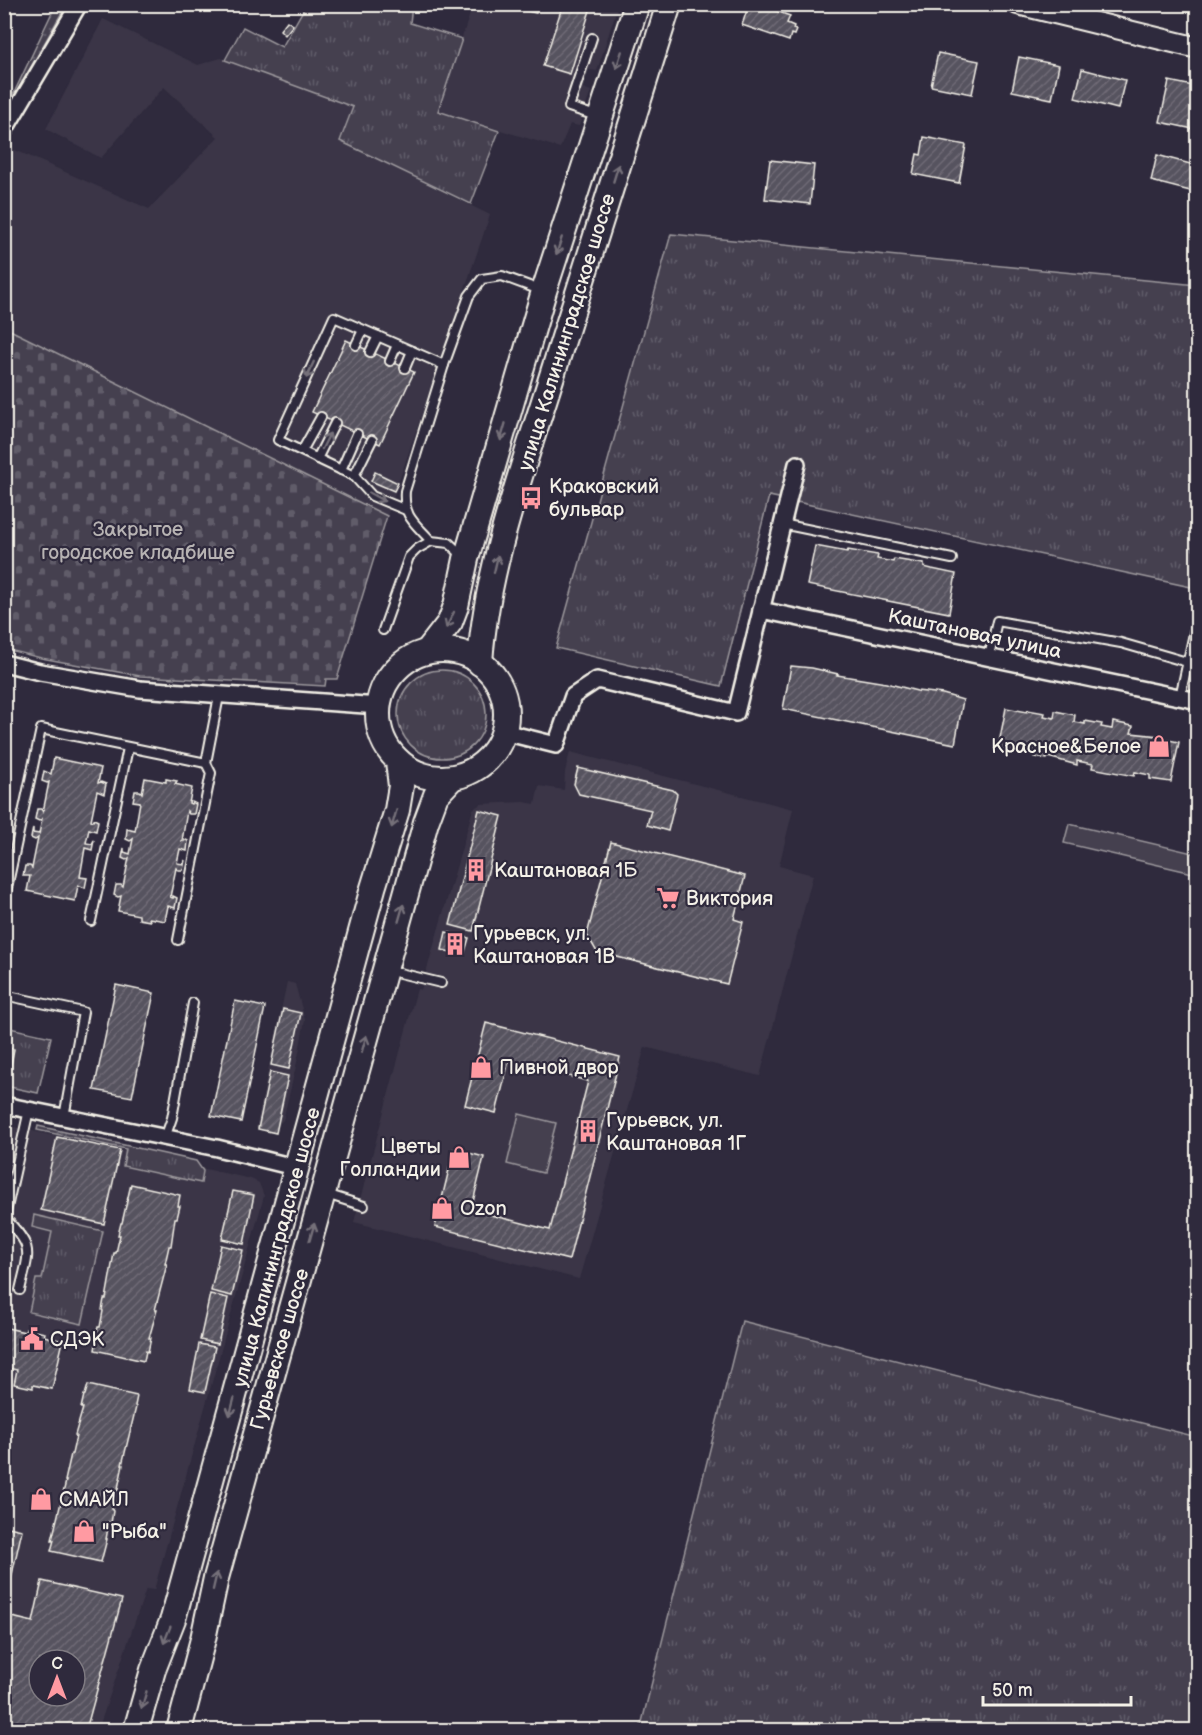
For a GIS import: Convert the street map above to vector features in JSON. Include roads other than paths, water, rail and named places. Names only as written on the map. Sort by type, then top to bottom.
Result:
[{"type":"main road","name":"улица Калининградское шоссе","points":[[429,649],[450,622],[456,606],[466,559],[544,291],[637,4]]},
{"type":"main road","name":"улица Калининградское шоссе","points":[[480,663],[482,632],[503,537],[669,4]]},
{"type":"main road","points":[[429,649],[454,650],[474,657],[480,663],[501,687],[506,705],[504,732],[494,751],[474,770],[452,778],[428,777],[409,769],[398,761],[382,738],[379,706],[401,663],[429,649]]},
{"type":"main road","name":"улица Калининградское шоссе","points":[[136,1731],[153,1670],[173,1619],[350,973],[397,810],[401,786],[398,761]]},
{"type":"main road","points":[[385,969],[426,822],[436,795],[452,778]]},
{"type":"main road","name":"Гурьевское шоссе","points":[[179,1731],[216,1578],[385,969]]},
{"type":"street","points":[[4,131],[79,4]]},
{"type":"street","points":[[1024,5],[1197,48]]},
{"type":"street","points":[[504,732],[556,745],[573,696],[597,680],[736,713],[797,464]]},
{"type":"street","name":"Каштановая улица","points":[[761,610],[1197,701]]},
{"type":"street","points":[[4,663],[40,672],[140,690],[379,706]]},
{"type":"street","points":[[4,1105],[217,1148],[298,1168]]},
{"type":"lane","points":[[592,38],[570,107],[601,117]]},
{"type":"lane","points":[[431,541],[406,510],[405,491],[444,365],[469,296],[482,279],[502,276],[544,291]]},
{"type":"lane","points":[[406,510],[372,496],[354,476],[278,440],[334,317],[444,365]]},
{"type":"lane","points":[[356,345],[363,330]]},
{"type":"lane","points":[[370,351],[378,336]]},
{"type":"lane","points":[[390,361],[398,345]]},
{"type":"lane","points":[[405,368],[412,351]]},
{"type":"lane","points":[[302,451],[321,417]]},
{"type":"lane","points":[[318,459],[335,423]]},
{"type":"lane","points":[[341,470],[357,434]]},
{"type":"lane","points":[[354,476],[372,440]]},
{"type":"lane","points":[[782,524],[952,559]]},
{"type":"lane","points":[[383,630],[409,558],[417,549],[431,541],[449,543],[466,559]]},
{"type":"lane","points":[[1179,698],[1197,615]]},
{"type":"lane","points":[[989,657],[997,621],[1121,643],[1187,662]]},
{"type":"lane","points":[[178,940],[212,773],[206,763],[219,696]]},
{"type":"lane","points":[[4,902],[40,729],[206,763]]},
{"type":"lane","points":[[91,921],[128,748]]},
{"type":"lane","points":[[385,969],[441,983]]},
{"type":"lane","points":[[4,995],[83,1011],[64,1117]]},
{"type":"lane","points":[[165,1138],[172,1118],[193,1003]]},
{"type":"lane","points":[[20,1290],[28,1247],[5,1217],[29,1110]]},
{"type":"lane","points":[[323,1193],[364,1206]]},
{"type":"place","name":"Краковский бульвар","points":[[531,498]]},
{"type":"place","name":"Красное&Белое","points":[[1159,746]]},
{"type":"place","name":"Каштановая 1Б","points":[[476,870]]},
{"type":"place","name":"Виктория","points":[[668,898]]},
{"type":"place","name":"Гурьевск, ул. Каштановая 1В","points":[[455,944]]},
{"type":"place","name":"Пивной двор","points":[[481,1067]]},
{"type":"place","name":"Гурьевск, ул. Каштановая 1Г","points":[[588,1131]]},
{"type":"place","name":"Цветы Голландии","points":[[459,1157]]},
{"type":"place","name":"Ozon","points":[[442,1208]]},
{"type":"place","name":"СДЭК","points":[[32,1339]]},
{"type":"place","name":"СМАЙЛ","points":[[41,1499]]},
{"type":"place","name":"\"Рыба\"","points":[[84,1531]]},
{"type":"park label","name":"Закрытое городское кладбище","points":[[138,540]]}]
